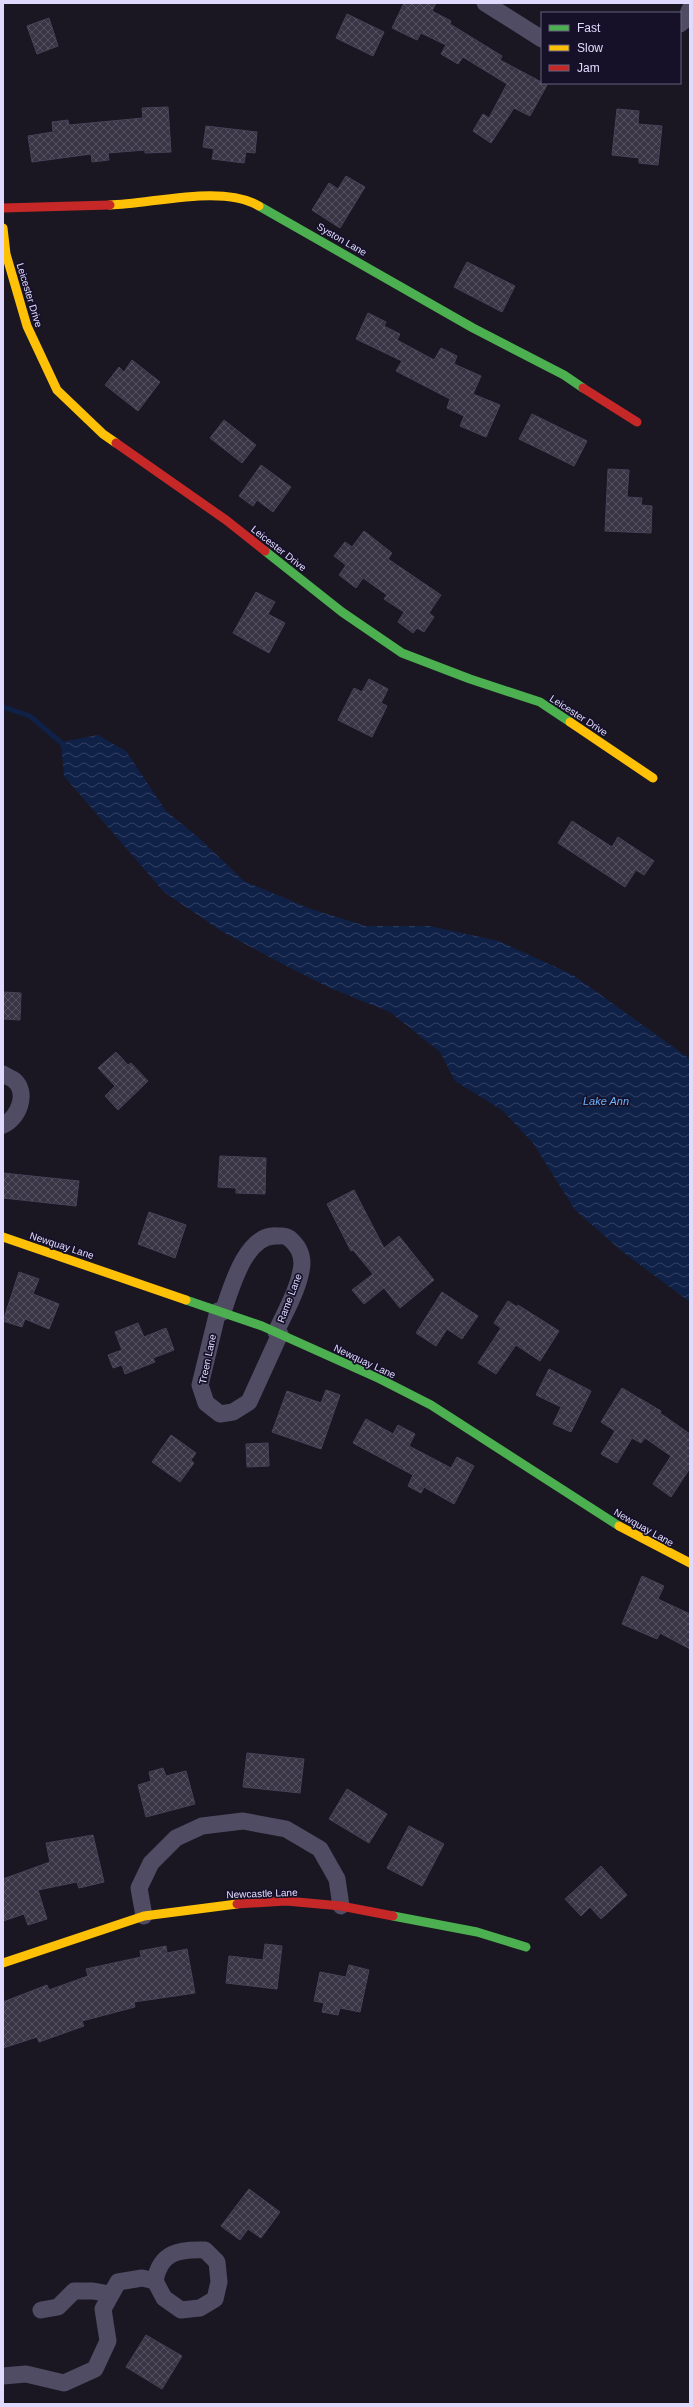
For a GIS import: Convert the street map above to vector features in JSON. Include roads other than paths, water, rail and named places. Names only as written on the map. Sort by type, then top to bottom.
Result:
[{"type":"street","points":[[485,3],[541,38]]},
{"type":"street","points":[[681,23],[686,19],[690,9]]},
{"type":"street","name":"Syston Lane","points":[[3,208],[122,205],[166,199],[220,196],[253,202],[473,328],[564,375],[637,422]]},
{"type":"street","name":"Leicester Drive","points":[[3,228],[6,254],[27,326],[57,390],[103,434],[226,520],[342,612],[402,653],[470,679],[540,702],[653,778]]},
{"type":"street","points":[[3,1074],[15,1081],[21,1094],[19,1110],[9,1122],[3,1125]]},
{"type":"street","name":"Rame Lane","points":[[220,1311],[234,1280],[254,1244],[269,1235],[286,1236],[298,1247],[302,1264],[296,1286],[278,1333]]},
{"type":"street","name":"Newquay Lane","points":[[3,1237],[220,1311],[278,1333],[380,1379],[431,1405],[627,1532],[690,1563]]},
{"type":"street","name":"Treen Lane","points":[[220,1311],[200,1385],[206,1403],[220,1414],[234,1412],[249,1402],[278,1333]]},
{"type":"street","points":[[144,1916],[139,1888],[151,1863],[176,1838],[202,1826],[243,1821],[286,1829],[320,1849],[337,1879],[341,1906]]},
{"type":"street","name":"Newcastle Lane","points":[[3,1963],[144,1916],[213,1906],[286,1901],[341,1906],[477,1932],[526,1947]]},
{"type":"street","points":[[3,2376],[26,2374],[64,2383],[94,2369],[108,2341],[103,2308],[118,2282],[142,2278],[155,2281]]},
{"type":"street","points":[[41,2310],[58,2307],[74,2291],[93,2291],[110,2294]]},
{"type":"water","name":"Lake Ann","points":[[98,735],[126,751],[166,811],[198,837],[244,881],[311,909],[366,926],[429,926],[499,941],[573,975],[690,1059],[690,1302],[624,1253],[575,1210],[533,1143],[502,1110],[455,1081],[440,1052],[390,1012],[330,988],[277,961],[221,931],[164,892],[64,776],[61,742]]},
{"type":"waterway","points":[[3,707],[30,716],[65,746]]}]
